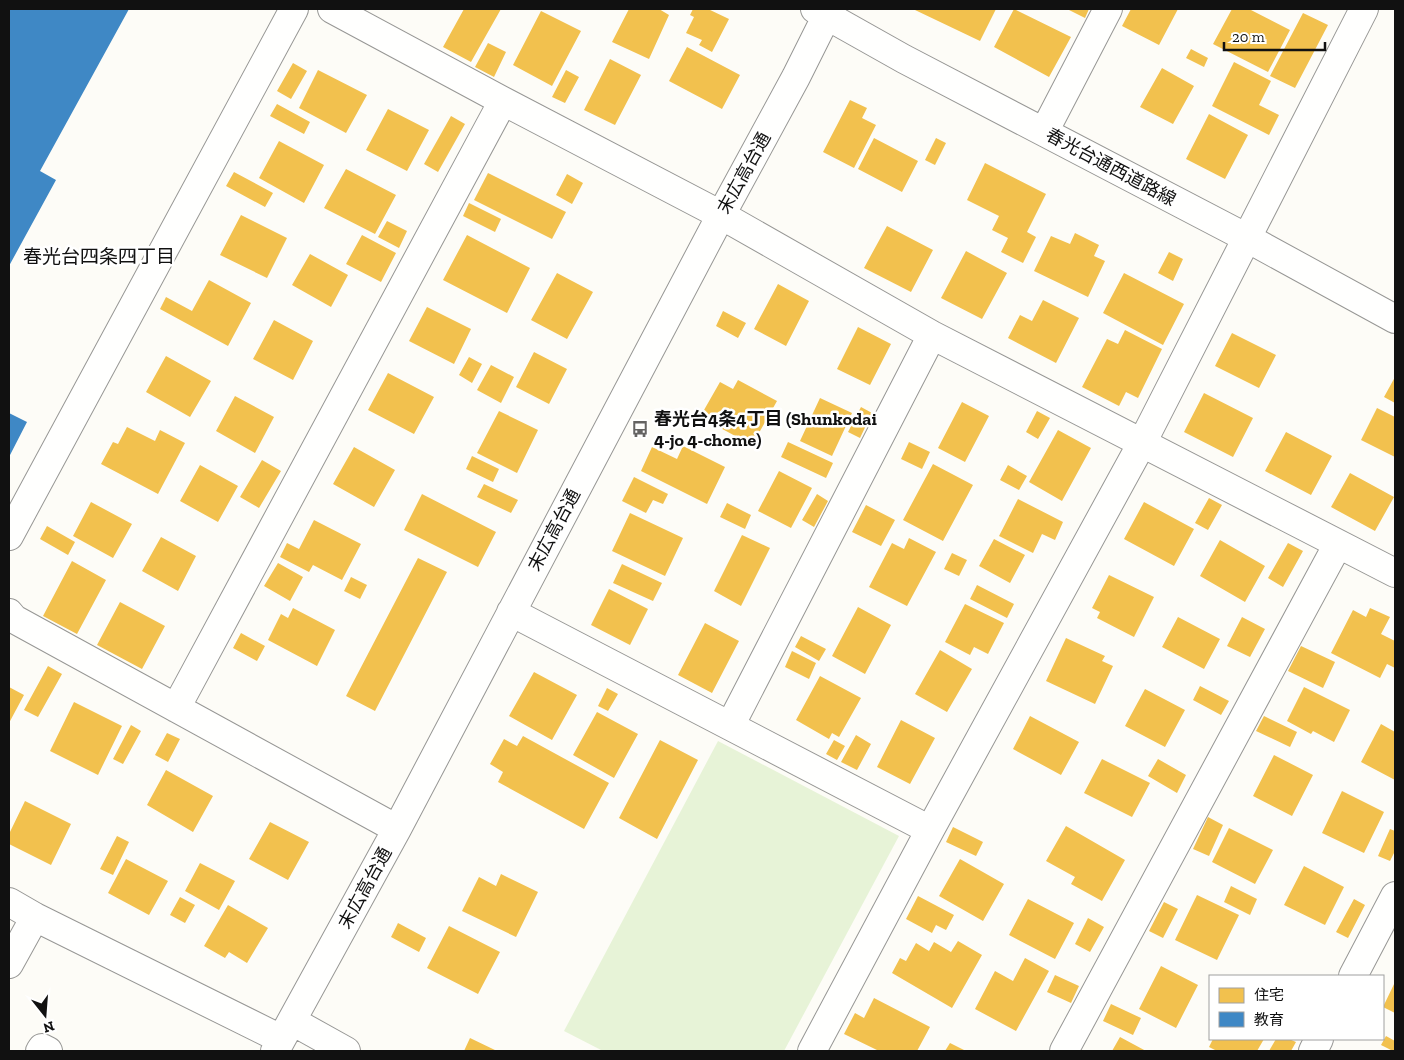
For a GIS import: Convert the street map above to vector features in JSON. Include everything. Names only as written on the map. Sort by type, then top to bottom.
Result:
[{"type":"street","points":[[9,536],[294,9]]},
{"type":"street","points":[[332,9],[721,215],[932,335],[1395,574]]},
{"type":"street","points":[[1044,132],[1108,9]]},
{"type":"street","points":[[812,1051],[930,830],[1142,443],[1364,9]]},
{"type":"street","name":"春光台通西道路線","points":[[824,11],[904,59],[1247,238],[1395,319]]},
{"type":"street","name":"末広高台通","points":[[283,1037],[397,829],[721,215],[796,77],[824,11]]},
{"type":"street","points":[[176,708],[503,101]]},
{"type":"street","points":[[730,726],[932,335]]},
{"type":"street","points":[[1064,1051],[1338,544]]},
{"type":"street","points":[[511,612],[930,830]]},
{"type":"street","points":[[9,613],[14,619],[397,829]]},
{"type":"street","points":[[1353,975],[1395,896]]},
{"type":"street","points":[[9,902],[35,917],[283,1037],[346,1051]]},
{"type":"street","points":[[9,964],[35,917]]},
{"type":"street","points":[[40,1051],[42,1048],[48,1051]]},
{"type":"green space","points":[[718,741],[899,836],[784,1051],[603,1051],[564,1031]]},
{"type":"building: 住宅","points":[[464,9],[501,9],[471,62],[443,47]]},
{"type":"building: 住宅","points":[[629,9],[659,9],[669,15],[649,59],[612,42]]},
{"type":"building: 住宅","points":[[693,9],[708,9],[729,19],[712,52],[699,45],[702,40],[686,33],[694,17],[690,15]]},
{"type":"building: 住宅","points":[[916,9],[996,9],[980,41]]},
{"type":"building: 住宅","points":[[1014,9],[1071,37],[1049,77],[994,47]]},
{"type":"building: 住宅","points":[[1067,9],[1089,9],[1085,18]]},
{"type":"building: 住宅","points":[[1131,9],[1178,9],[1159,45],[1122,26]]},
{"type":"building: 住宅","points":[[1232,9],[1249,9],[1290,30],[1268,72],[1213,44]]},
{"type":"building: 住宅","points":[[541,11],[581,31],[552,86],[513,65]]},
{"type":"building: 住宅","points":[[1303,13],[1328,25],[1295,88],[1270,76]]},
{"type":"building: 住宅","points":[[488,43],[506,52],[494,77],[475,67]]},
{"type":"building: 住宅","points":[[687,47],[740,75],[722,109],[669,81]]},
{"type":"building: 住宅","points":[[1191,49],[1208,58],[1204,67],[1186,58]]},
{"type":"building: 住宅","points":[[610,59],[641,75],[615,125],[584,110]]},
{"type":"building: 住宅","points":[[1234,62],[1271,81],[1259,105],[1279,115],[1269,135],[1212,106]]},
{"type":"building: 住宅","points":[[293,63],[307,71],[291,99],[277,91]]},
{"type":"building: 住宅","points":[[1162,68],[1194,86],[1173,124],[1140,107]]},
{"type":"building: 住宅","points":[[318,70],[367,95],[346,133],[299,108]]},
{"type":"building: 住宅","points":[[566,70],[579,77],[565,103],[552,97]]},
{"type":"building: 住宅","points":[[850,100],[867,108],[862,118],[876,125],[854,168],[823,152]]},
{"type":"building: 住宅","points":[[277,104],[310,122],[304,134],[270,116]]},
{"type":"building: 住宅","points":[[388,109],[429,130],[407,171],[366,150]]},
{"type":"building: 住宅","points":[[1209,114],[1248,135],[1225,179],[1186,159]]},
{"type":"building: 住宅","points":[[451,116],[465,124],[438,172],[424,164]]},
{"type":"building: 住宅","points":[[874,138],[918,161],[902,192],[858,169]]},
{"type":"building: 住宅","points":[[936,138],[946,143],[935,165],[925,160]]},
{"type":"building: 住宅","points":[[279,141],[324,165],[304,203],[259,178]]},
{"type":"building: 住宅","points":[[985,163],[1046,194],[1027,232],[1036,237],[1023,263],[1001,252],[1008,238],[992,230],[999,216],[967,200]]},
{"type":"building: 住宅","points":[[346,169],[396,195],[375,234],[324,208]]},
{"type":"building: 住宅","points":[[234,172],[273,193],[265,207],[226,186]]},
{"type":"building: 住宅","points":[[488,173],[566,212],[552,239],[474,200]]},
{"type":"building: 住宅","points":[[567,174],[583,183],[572,204],[556,195]]},
{"type":"building: 住宅","points":[[469,203],[501,219],[495,232],[463,216]]},
{"type":"building: 住宅","points":[[241,215],[287,238],[267,278],[220,255]]},
{"type":"building: 住宅","points":[[387,221],[407,231],[399,248],[378,237]]},
{"type":"building: 住宅","points":[[887,226],[933,250],[911,292],[864,268]]},
{"type":"building: 住宅","points":[[1075,233],[1099,245],[1094,256],[1105,261],[1088,297],[1034,271],[1051,236],[1070,244]]},
{"type":"building: 住宅","points":[[362,235],[396,253],[381,282],[346,264]]},
{"type":"building: 住宅","points":[[467,235],[530,268],[507,313],[443,280]]},
{"type":"building: 住宅","points":[[966,251],[1007,273],[982,319],[941,298]]},
{"type":"building: 住宅","points":[[1169,252],[1183,259],[1173,281],[1158,273]]},
{"type":"building: 住宅","points":[[310,254],[348,275],[331,307],[292,285]]},
{"type":"building: 住宅","points":[[557,273],[593,292],[567,339],[531,320]]},
{"type":"building: 住宅","points":[[1124,273],[1184,304],[1163,345],[1103,313]]},
{"type":"building: 住宅","points":[[209,280],[251,303],[228,346],[160,309],[166,297],[192,311]]},
{"type":"building: 住宅","points":[[778,284],[809,301],[786,346],[754,329]]},
{"type":"building: 住宅","points":[[1043,300],[1079,318],[1056,363],[1008,338],[1020,315],[1032,321]]},
{"type":"building: 住宅","points":[[427,307],[471,329],[454,364],[409,341]]},
{"type":"building: 住宅","points":[[723,311],[746,323],[738,338],[716,326]]},
{"type":"building: 住宅","points":[[274,320],[313,341],[293,380],[253,359]]},
{"type":"building: 住宅","points":[[858,327],[891,344],[870,385],[837,369]]},
{"type":"building: 住宅","points":[[1125,330],[1162,349],[1138,398],[1126,392],[1119,406],[1082,387],[1107,339],[1118,344]]},
{"type":"building: 住宅","points":[[1232,333],[1276,355],[1259,388],[1215,366]]},
{"type":"building: 住宅","points":[[534,352],[567,369],[549,404],[516,387]]},
{"type":"building: 住宅","points":[[166,356],[211,381],[190,417],[146,392]]},
{"type":"building: 住宅","points":[[469,357],[482,364],[472,383],[459,375]]},
{"type":"building: 住宅","points":[[491,365],[514,377],[501,403],[477,390]]},
{"type":"building: 住宅","points":[[388,373],[434,397],[414,434],[368,410]]},
{"type":"building: 住宅","points":[[1395,377],[1395,403],[1384,397]]},
{"type":"building: 住宅","points":[[738,380],[777,401],[752,445],[700,417],[720,382],[733,389]]},
{"type":"building: 住宅","points":[[1204,393],[1253,418],[1233,457],[1184,432]]},
{"type":"building: 住宅","points":[[235,396],[274,417],[255,453],[216,431]]},
{"type":"building: 住宅","points":[[820,398],[852,413],[832,456],[800,441]]},
{"type":"building: 住宅","points":[[962,402],[989,416],[965,462],[938,448]]},
{"type":"building: 住宅","points":[[861,407],[872,413],[860,438],[848,432]]},
{"type":"building: 住宅","points":[[1377,408],[1395,417],[1395,457],[1361,440]]},
{"type":"building: 住宅","points":[[499,411],[538,430],[517,473],[477,453]]},
{"type":"building: 住宅","points":[[1037,411],[1050,418],[1038,439],[1026,432]]},
{"type":"building: 住宅","points":[[127,427],[155,441],[160,430],[185,443],[158,494],[101,464],[113,442],[118,444]]},
{"type":"building: 住宅","points":[[1058,430],[1091,448],[1062,501],[1029,482]]},
{"type":"building: 住宅","points":[[1286,432],[1332,456],[1311,495],[1265,471]]},
{"type":"building: 住宅","points":[[788,442],[833,463],[826,478],[781,457]]},
{"type":"building: 住宅","points":[[909,442],[930,452],[922,469],[901,459]]},
{"type":"building: 住宅","points":[[683,446],[725,467],[707,504],[641,471],[652,447],[677,459]]},
{"type":"building: 住宅","points":[[354,447],[395,470],[374,507],[333,484]]},
{"type":"building: 住宅","points":[[472,456],[499,469],[493,482],[466,469]]},
{"type":"building: 住宅","points":[[262,460],[281,471],[259,508],[240,497]]},
{"type":"building: 住宅","points":[[933,464],[973,485],[943,541],[903,520]]},
{"type":"building: 住宅","points":[[200,465],[238,486],[218,522],[180,501]]},
{"type":"building: 住宅","points":[[1008,465],[1027,476],[1019,490],[1000,480]]},
{"type":"building: 住宅","points":[[779,471],[812,488],[791,528],[758,511]]},
{"type":"building: 住宅","points":[[1350,473],[1394,497],[1375,531],[1331,507]]},
{"type":"building: 住宅","points":[[634,477],[668,494],[663,504],[653,500],[646,513],[622,501]]},
{"type":"building: 住宅","points":[[484,484],[518,500],[511,513],[477,497]]},
{"type":"building: 住宅","points":[[422,494],[496,532],[478,567],[404,530]]},
{"type":"building: 住宅","points":[[817,494],[828,501],[814,527],[802,520]]},
{"type":"building: 住宅","points":[[1209,498],[1222,505],[1208,530],[1195,523]]},
{"type":"building: 住宅","points":[[1018,499],[1063,522],[1055,540],[1042,534],[1033,553],[999,536]]},
{"type":"building: 住宅","points":[[91,502],[132,524],[113,558],[73,536]]},
{"type":"building: 住宅","points":[[1144,502],[1194,529],[1174,566],[1124,539]]},
{"type":"building: 住宅","points":[[727,503],[751,515],[745,529],[720,517]]},
{"type":"building: 住宅","points":[[866,505],[895,520],[881,546],[852,532]]},
{"type":"building: 住宅","points":[[630,513],[683,538],[665,576],[612,551]]},
{"type":"building: 住宅","points":[[314,520],[361,544],[342,580],[313,565],[309,572],[280,557],[287,543],[299,549]]},
{"type":"building: 住宅","points":[[47,526],[75,542],[68,555],[40,539]]},
{"type":"building: 住宅","points":[[742,535],[770,548],[741,606],[714,591]]},
{"type":"building: 住宅","points":[[161,537],[196,556],[178,591],[142,571]]},
{"type":"building: 住宅","points":[[909,538],[936,552],[907,606],[869,587],[892,543],[904,549]]},
{"type":"building: 住宅","points":[[994,539],[1025,555],[1010,583],[979,566]]},
{"type":"building: 住宅","points":[[1220,540],[1265,566],[1245,602],[1200,576]]},
{"type":"building: 住宅","points":[[1288,543],[1303,551],[1283,587],[1268,578]]},
{"type":"building: 住宅","points":[[952,553],[967,560],[959,576],[944,569]]},
{"type":"building: 住宅","points":[[418,558],[447,572],[375,711],[346,696]]},
{"type":"building: 住宅","points":[[72,561],[106,580],[77,634],[43,616]]},
{"type":"building: 住宅","points":[[278,563],[303,577],[290,601],[264,586]]},
{"type":"building: 住宅","points":[[622,564],[662,583],[653,601],[613,583]]},
{"type":"building: 住宅","points":[[1109,575],[1154,597],[1134,637],[1097,618],[1100,612],[1092,608]]},
{"type":"building: 住宅","points":[[351,577],[367,585],[360,599],[344,591]]},
{"type":"building: 住宅","points":[[977,585],[1014,604],[1007,618],[970,599]]},
{"type":"building: 住宅","points":[[609,589],[648,609],[630,645],[591,625]]},
{"type":"building: 住宅","points":[[120,602],[165,626],[142,669],[97,645]]},
{"type":"building: 住宅","points":[[965,604],[1004,623],[988,654],[974,647],[970,655],[945,642]]},
{"type":"building: 住宅","points":[[858,607],[891,625],[865,674],[832,656]]},
{"type":"building: 住宅","points":[[293,608],[335,630],[317,666],[268,640],[281,614],[288,618]]},
{"type":"building: 住宅","points":[[1370,608],[1390,617],[1381,634],[1395,641],[1395,668],[1387,664],[1380,678],[1331,653],[1353,610],[1366,617]]},
{"type":"building: 住宅","points":[[1178,617],[1220,639],[1204,669],[1162,647]]},
{"type":"building: 住宅","points":[[1242,617],[1265,629],[1250,657],[1227,646]]},
{"type":"building: 住宅","points":[[705,623],[739,641],[712,693],[678,675]]},
{"type":"building: 住宅","points":[[241,633],[265,646],[257,661],[233,648]]},
{"type":"building: 住宅","points":[[801,636],[826,649],[819,661],[795,647]]},
{"type":"building: 住宅","points":[[1066,638],[1105,656],[1102,661],[1113,666],[1095,704],[1046,681]]},
{"type":"building: 住宅","points":[[1301,646],[1335,662],[1323,688],[1288,671]]},
{"type":"building: 住宅","points":[[940,650],[972,669],[947,712],[915,694]]},
{"type":"building: 住宅","points":[[792,651],[816,663],[809,679],[785,667]]},
{"type":"building: 住宅","points":[[48,666],[62,674],[38,717],[24,710]]},
{"type":"building: 住宅","points":[[534,672],[577,695],[552,740],[509,716]]},
{"type":"building: 住宅","points":[[820,676],[861,698],[839,737],[832,733],[829,739],[796,720]]},
{"type":"building: 住宅","points":[[1200,686],[1229,701],[1221,715],[1193,700]]},
{"type":"building: 住宅","points":[[9,687],[24,695],[9,723]]},
{"type":"building: 住宅","points":[[1304,687],[1350,710],[1334,742],[1313,731],[1311,734],[1287,721]]},
{"type":"building: 住宅","points":[[607,688],[618,694],[608,711],[598,706]]},
{"type":"building: 住宅","points":[[1145,689],[1185,710],[1165,747],[1125,726]]},
{"type":"building: 住宅","points":[[74,702],[122,726],[98,775],[50,751]]},
{"type":"building: 住宅","points":[[597,712],[638,734],[614,778],[573,755]]},
{"type":"building: 住宅","points":[[1030,716],[1079,742],[1061,775],[1013,749]]},
{"type":"building: 住宅","points":[[1264,716],[1297,732],[1290,747],[1256,731]]},
{"type":"building: 住宅","points":[[901,720],[935,738],[910,784],[877,767]]},
{"type":"building: 住宅","points":[[1381,724],[1395,732],[1395,780],[1361,762]]},
{"type":"building: 住宅","points":[[131,725],[141,731],[123,764],[113,759]]},
{"type":"building: 住宅","points":[[167,733],[180,739],[168,762],[155,755]]},
{"type":"building: 住宅","points":[[856,735],[871,744],[857,770],[841,762]]},
{"type":"building: 住宅","points":[[523,736],[609,783],[584,829],[498,782],[503,772],[490,764],[504,739],[517,746]]},
{"type":"building: 住宅","points":[[660,740],[698,760],[657,839],[619,818]]},
{"type":"building: 住宅","points":[[834,740],[845,746],[837,760],[826,754]]},
{"type":"building: 住宅","points":[[1274,755],[1313,775],[1292,816],[1253,796]]},
{"type":"building: 住宅","points":[[1102,759],[1150,783],[1132,817],[1084,793]]},
{"type":"building: 住宅","points":[[1158,759],[1186,775],[1177,793],[1148,776]]},
{"type":"building: 住宅","points":[[166,770],[213,796],[193,832],[147,805]]},
{"type":"building: 住宅","points":[[1342,791],[1384,812],[1364,853],[1322,833]]},
{"type":"building: 住宅","points":[[25,801],[71,824],[51,865],[9,844],[9,834]]},
{"type":"building: 住宅","points":[[1208,817],[1223,825],[1209,856],[1193,849]]},
{"type":"building: 住宅","points":[[270,822],[309,842],[288,880],[249,859]]},
{"type":"building: 住宅","points":[[1066,826],[1125,860],[1102,901],[1071,884],[1075,877],[1046,861]]},
{"type":"building: 住宅","points":[[953,827],[983,842],[976,856],[946,842]]},
{"type":"building: 住宅","points":[[1229,828],[1273,850],[1255,884],[1212,862]]},
{"type":"building: 住宅","points":[[1390,829],[1395,831],[1395,851],[1390,861],[1378,856]]},
{"type":"building: 住宅","points":[[117,836],[129,842],[113,875],[100,869]]},
{"type":"building: 住宅","points":[[126,859],[168,881],[149,915],[108,893]]},
{"type":"building: 住宅","points":[[960,859],[1004,884],[983,921],[939,896]]},
{"type":"building: 住宅","points":[[200,863],[235,881],[219,910],[185,891]]},
{"type":"building: 住宅","points":[[1304,866],[1344,887],[1325,925],[1284,905]]},
{"type":"building: 住宅","points":[[501,874],[538,892],[516,937],[462,911],[479,877],[496,886]]},
{"type":"building: 住宅","points":[[1231,886],[1257,899],[1250,915],[1224,902]]},
{"type":"building: 住宅","points":[[1197,895],[1239,915],[1217,960],[1175,940]]},
{"type":"building: 住宅","points":[[918,896],[954,915],[946,930],[936,925],[932,933],[906,919]]},
{"type":"building: 住宅","points":[[180,897],[195,905],[185,923],[170,915]]},
{"type":"building: 住宅","points":[[1028,899],[1074,923],[1055,959],[1009,935]]},
{"type":"building: 住宅","points":[[1354,899],[1365,905],[1348,938],[1336,932]]},
{"type":"building: 住宅","points":[[1164,902],[1178,909],[1163,938],[1149,931]]},
{"type":"building: 住宅","points":[[228,905],[268,928],[247,963],[229,952],[225,958],[204,946]]},
{"type":"building: 住宅","points":[[1088,918],[1104,927],[1090,952],[1075,944]]},
{"type":"building: 住宅","points":[[398,923],[426,938],[419,952],[391,937]]},
{"type":"building: 住宅","points":[[449,926],[500,952],[478,994],[427,968]]},
{"type":"building: 住宅","points":[[958,941],[982,955],[952,1008],[892,973],[900,958],[906,961],[916,943],[929,951],[934,942],[951,952]]},
{"type":"building: 住宅","points":[[1025,958],[1049,971],[1016,1031],[975,1009],[995,971],[1013,981]]},
{"type":"building: 住宅","points":[[1161,966],[1198,985],[1176,1028],[1139,1009]]},
{"type":"building: 住宅","points":[[1055,975],[1079,986],[1071,1003],[1047,992]]},
{"type":"building: 住宅","points":[[1395,982],[1395,1013],[1384,1008]]},
{"type":"building: 住宅","points":[[874,998],[930,1027],[917,1051],[879,1051],[844,1034],[855,1013],[864,1018]]},
{"type":"building: 住宅","points":[[1111,1004],[1141,1018],[1133,1035],[1103,1021]]},
{"type":"building: 住宅","points":[[1386,1036],[1395,1041],[1395,1051],[1381,1045]]},
{"type":"building: 住宅","points":[[1120,1037],[1146,1051],[1112,1051]]},
{"type":"building: 住宅","points":[[470,1038],[497,1051],[464,1051]]},
{"type":"building: 住宅","points":[[1212,1040],[1263,1040],[1257,1051],[1217,1051],[1209,1047]]},
{"type":"building: 住宅","points":[[1275,1040],[1291,1040],[1296,1042],[1291,1051],[1269,1051]]},
{"type":"building: 住宅","points":[[950,1043],[966,1051],[945,1051]]},
{"type":"building: 教育","points":[[9,9],[129,9],[40,171],[56,180],[9,266]]},
{"type":"building: 教育","points":[[9,413],[27,422],[9,457]]},
{"type":"place","name":"春光台4条4丁目 (Shunkodai 4-jo 4-chome)","points":[[640,429]]},
{"type":"district","name":"春光台四条四丁目","points":[[99,256]]}]
